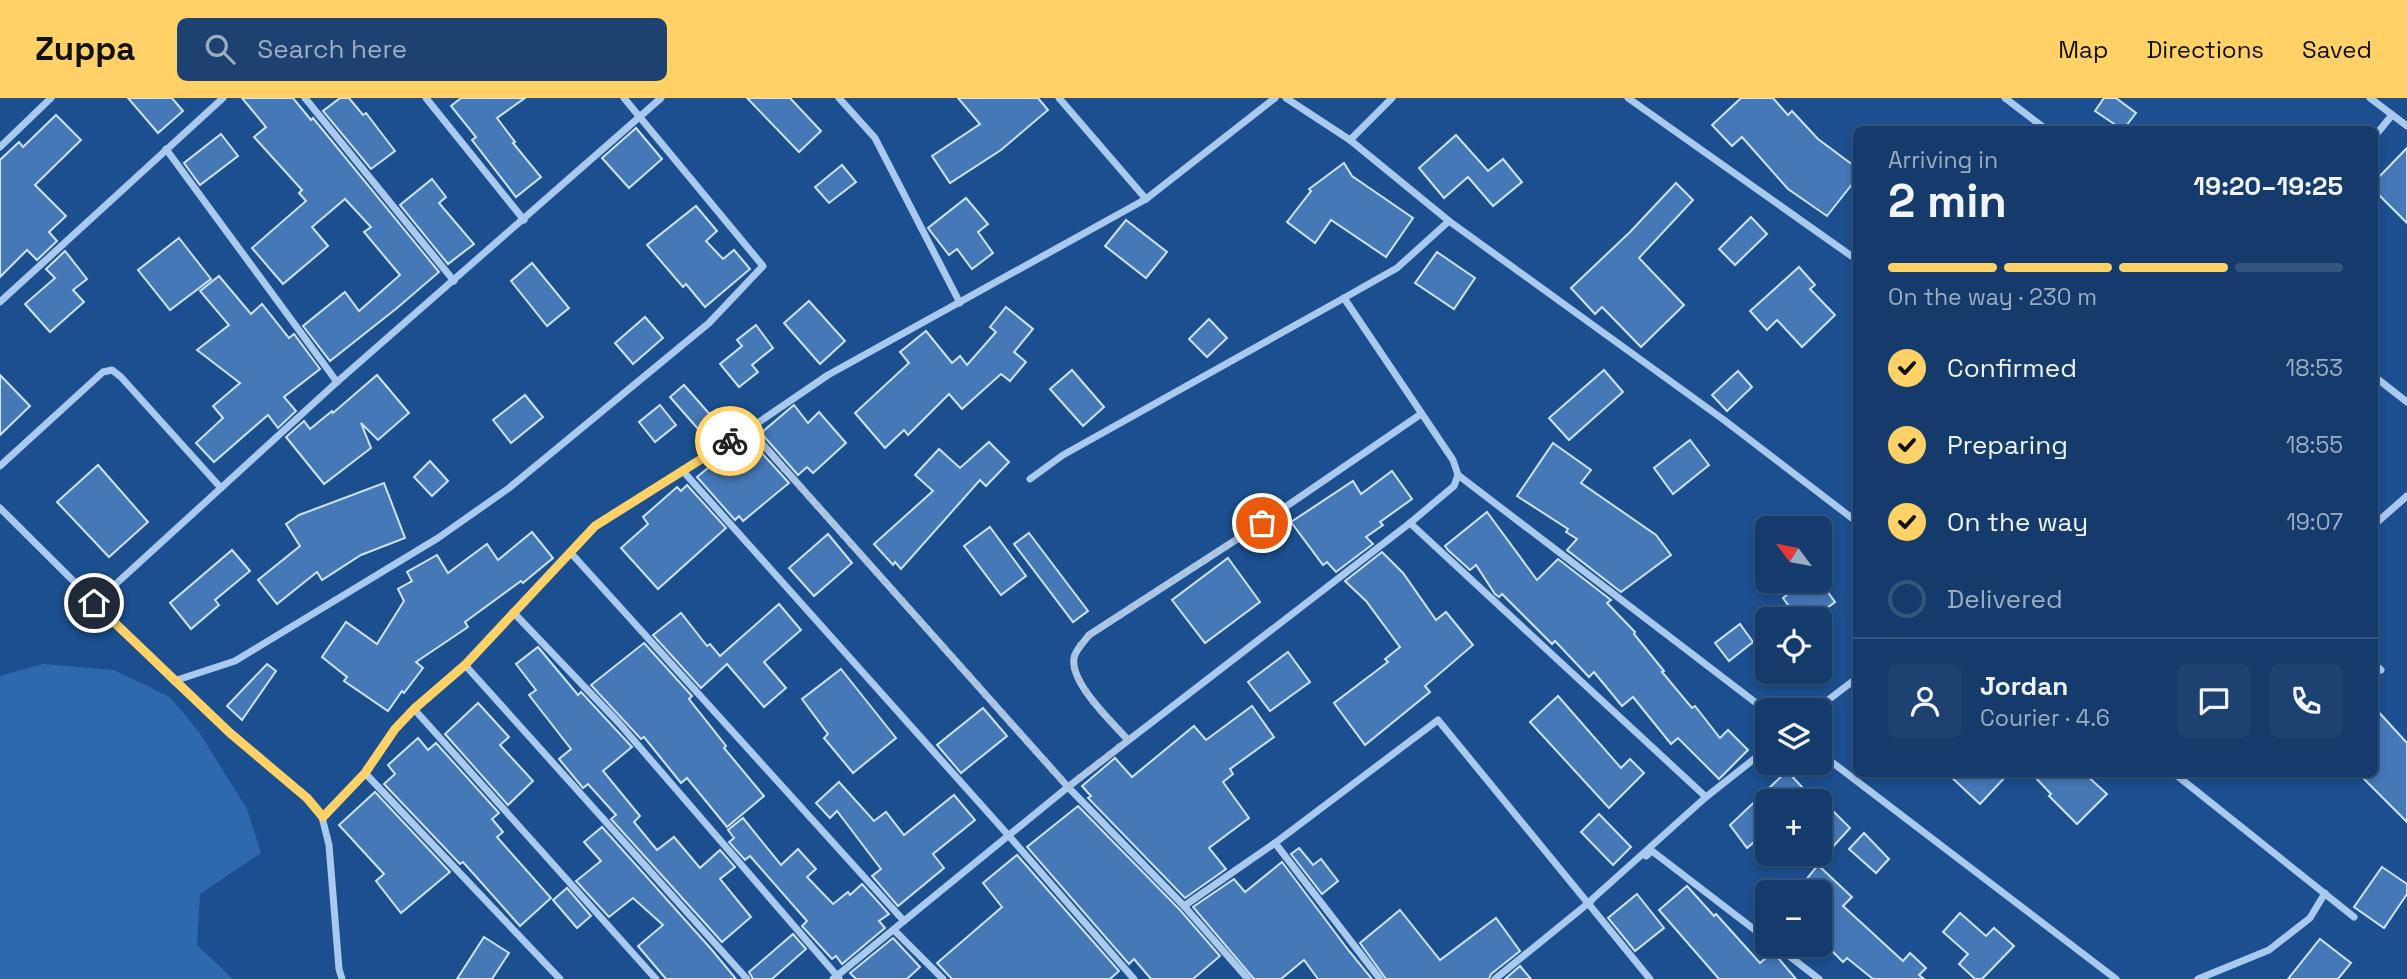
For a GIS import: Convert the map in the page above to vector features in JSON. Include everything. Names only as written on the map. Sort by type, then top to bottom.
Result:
[{"type":"street","points":[[0,147],[51,98]]},
{"type":"street","points":[[0,302],[223,98]]},
{"type":"street","points":[[304,98],[454,281]]},
{"type":"street","points":[[426,98],[524,220]]},
{"type":"street","points":[[174,681],[235,661],[438,538],[519,480],[709,323],[763,265],[624,98]]},
{"type":"street","points":[[94,603],[337,382],[661,98]]},
{"type":"street","points":[[839,98],[875,138],[960,303]]},
{"type":"street","points":[[1059,98],[1146,199]]},
{"type":"street","points":[[323,817],[365,773],[395,729],[465,665],[595,526],[749,429],[828,375],[1146,199],[1275,98]]},
{"type":"street","points":[[1286,98],[1350,140],[1449,221],[1724,420],[1853,519]]},
{"type":"street","points":[[1350,140],[1391,98]]},
{"type":"street","points":[[1628,98],[1853,257]]},
{"type":"street","points":[[2006,98],[2043,126]]},
{"type":"street","points":[[2370,98],[2407,126]]},
{"type":"street","points":[[2378,132],[2392,115]]},
{"type":"street","points":[[166,149],[337,382]]},
{"type":"street","points":[[1030,479],[1063,455],[1397,268],[1449,221]]},
{"type":"street","points":[[1344,298],[1453,460],[1458,475],[1755,702]]},
{"type":"street","points":[[0,466],[103,372],[112,370],[220,488]]},
{"type":"street","points":[[2378,379],[2407,402]]},
{"type":"street","points":[[1128,740],[1084,689],[1074,672],[1074,656],[1089,635],[1262,523],[1421,414]]},
{"type":"street","points":[[749,429],[1068,787],[1184,906],[1248,979]]},
{"type":"street","points":[[682,470],[1134,979]]},
{"type":"street","points":[[513,612],[618,722],[836,978],[1068,787],[1410,523],[1454,486],[1458,475]]},
{"type":"street","points":[[2378,521],[2407,496]]},
{"type":"street","points":[[0,508],[174,681],[307,798],[323,817],[329,845],[342,979]]},
{"type":"street","points":[[1410,523],[1706,797]]},
{"type":"street","points":[[570,552],[904,921]]},
{"type":"street","points":[[465,665],[747,979]]},
{"type":"street","points":[[1831,698],[1853,681]]},
{"type":"street","points":[[414,709],[656,979]]},
{"type":"street","points":[[1184,906],[1275,843],[1438,720],[1650,979]]},
{"type":"street","points":[[1589,902],[1706,797],[1755,758]]},
{"type":"street","points":[[1832,762],[2116,979]]},
{"type":"street","points":[[365,773],[560,979]]},
{"type":"street","points":[[2179,777],[2354,916]]},
{"type":"street","points":[[1275,843],[1380,979]]},
{"type":"street","points":[[1495,979],[1652,851],[1755,930]]},
{"type":"street","points":[[2198,979],[2269,950],[2310,918],[2325,893]]},
{"type":"street","points":[[894,930],[943,979]]},
{"type":"street","points":[[1790,957],[1819,979]]},
{"type":"shaded area","points":[[43,664],[114,670],[170,697],[199,732],[247,809],[261,853],[200,894],[197,945],[233,979],[0,979],[0,676]]},
{"type":"building","points":[[128,98],[172,98],[183,111],[158,133]]},
{"type":"building","points":[[242,98],[293,98],[311,120],[313,118],[439,272],[330,361],[303,326],[345,292],[359,311],[400,275],[364,232],[371,227],[345,199],[312,227],[328,246],[283,284],[252,248],[306,201],[299,193],[302,190],[254,137],[266,127]]},
{"type":"building","points":[[340,98],[349,98],[363,115],[366,113],[395,151],[371,169],[323,111]]},
{"type":"building","points":[[461,98],[525,98],[497,118],[515,142],[513,143],[541,177],[516,197],[472,140],[476,137],[451,106]]},
{"type":"building","points":[[747,98],[790,98],[821,131],[799,152]]},
{"type":"building","points":[[958,98],[1038,98],[1048,110],[1001,150],[950,183],[932,156],[980,124]]},
{"type":"building","points":[[1741,98],[1773,98],[1788,115],[1792,111],[1818,139],[1853,165],[1853,183],[1827,216],[1788,189],[1742,137],[1732,146],[1712,125]]},
{"type":"building","points":[[2104,98],[2116,98],[2136,113],[2126,126],[2117,126],[2095,111]]},
{"type":"building","points":[[56,115],[81,140],[35,185],[66,216],[49,232],[57,241],[37,260],[27,250],[0,277],[0,160],[19,142],[23,147]]},
{"type":"building","points":[[636,128],[662,159],[629,188],[602,158]]},
{"type":"building","points":[[221,134],[238,156],[200,185],[184,163]]},
{"type":"building","points":[[1456,135],[1488,171],[1503,159],[1522,182],[1493,206],[1468,177],[1444,198],[1419,168]]},
{"type":"building","points":[[2407,148],[2407,223],[2378,194],[2378,178]]},
{"type":"building","points":[[1344,163],[1352,176],[1413,218],[1386,257],[1331,220],[1315,243],[1287,222],[1311,191],[1309,189]]},
{"type":"building","points":[[842,165],[856,182],[829,203],[815,187]]},
{"type":"building","points":[[432,179],[446,197],[439,203],[474,244],[448,264],[400,205]]},
{"type":"building","points":[[1676,183],[1693,200],[1639,258],[1684,305],[1641,347],[1602,307],[1595,314],[1571,288],[1630,232]]},
{"type":"building","points":[[966,198],[988,224],[978,232],[993,253],[972,269],[957,249],[949,255],[928,228]]},
{"type":"building","points":[[696,206],[717,231],[706,241],[723,259],[734,250],[750,269],[705,307],[686,284],[683,287],[647,245]]},
{"type":"building","points":[[1751,217],[1767,234],[1735,265],[1719,249]]},
{"type":"building","points":[[1126,220],[1167,252],[1146,278],[1105,246]]},
{"type":"building","points":[[179,238],[211,279],[170,310],[138,270]]},
{"type":"building","points":[[65,251],[87,279],[73,290],[84,302],[50,332],[25,304],[55,278],[46,269]]},
{"type":"building","points":[[1437,252],[1475,278],[1454,309],[1415,283]]},
{"type":"building","points":[[532,263],[569,308],[547,326],[511,281]]},
{"type":"building","points":[[1799,267],[1815,285],[1810,289],[1835,315],[1802,347],[1777,320],[1767,330],[1750,311]]},
{"type":"building","points":[[219,276],[251,314],[262,304],[289,338],[294,334],[320,369],[284,397],[296,411],[278,428],[268,415],[214,462],[196,443],[223,418],[213,406],[240,383],[197,350],[229,325],[200,291]]},
{"type":"building","points":[[809,301],[845,341],[820,364],[784,323]]},
{"type":"building","points":[[1006,307],[1033,329],[1014,352],[1026,362],[1010,381],[1001,374],[962,409],[949,394],[908,435],[904,430],[885,448],[855,413],[909,363],[900,352],[926,331],[952,363],[960,356],[967,365],[996,332],[990,327]]},
{"type":"building","points":[[645,317],[663,338],[633,364],[615,343]]},
{"type":"building","points":[[1209,319],[1227,338],[1207,357],[1189,339]]},
{"type":"building","points":[[756,325],[773,348],[752,365],[758,372],[739,387],[720,364],[742,346],[737,340]]},
{"type":"building","points":[[1072,370],[1104,407],[1083,426],[1050,389]]},
{"type":"building","points":[[1604,370],[1623,392],[1569,440],[1549,418]]},
{"type":"building","points":[[1738,371],[1752,387],[1727,411],[1712,395]]},
{"type":"building","points":[[0,375],[30,406],[0,435]]},
{"type":"building","points":[[377,375],[409,413],[378,440],[361,423],[371,448],[324,484],[286,437],[304,421],[310,429]]},
{"type":"building","points":[[684,385],[728,435],[712,445],[670,397]]},
{"type":"building","points":[[525,395],[543,417],[511,443],[493,420]]},
{"type":"building","points":[[660,405],[676,425],[655,442],[639,422]]},
{"type":"building","points":[[794,405],[808,423],[819,412],[846,443],[813,473],[807,467],[798,475],[761,433]]},
{"type":"building","points":[[743,440],[747,444],[751,441],[789,483],[743,521],[739,516],[735,520],[697,477],[721,457],[720,455]]},
{"type":"building","points":[[1690,440],[1709,465],[1673,494],[1654,468]]},
{"type":"building","points":[[989,442],[1009,462],[986,486],[980,480],[901,569],[895,562],[893,565],[874,544],[933,491],[915,475],[939,449],[960,468]]},
{"type":"building","points":[[1553,443],[1591,470],[1581,483],[1656,535],[1671,555],[1621,592],[1567,550],[1577,539],[1566,532],[1568,529],[1517,496]]},
{"type":"building","points":[[430,461],[448,481],[432,496],[414,477]]},
{"type":"building","points":[[98,465],[148,522],[109,557],[57,502]]},
{"type":"building","points":[[1392,471],[1412,499],[1380,522],[1383,525],[1366,537],[1373,544],[1336,572],[1327,562],[1323,565],[1291,522],[1353,481],[1361,494]]},
{"type":"building","points":[[384,483],[405,538],[361,555],[322,580],[317,572],[277,604],[258,580],[300,546],[286,524],[299,515]]},
{"type":"building","points":[[687,485],[726,528],[658,589],[621,548],[648,524],[643,517],[677,487],[681,491]]},
{"type":"building","points":[[1487,512],[1537,580],[1558,559],[1611,600],[1607,603],[1635,632],[1664,671],[1662,672],[1692,708],[1695,706],[1720,738],[1728,730],[1748,750],[1719,779],[1678,738],[1671,744],[1633,697],[1622,706],[1594,672],[1589,677],[1555,641],[1552,644],[1502,594],[1499,597],[1495,594],[1476,565],[1470,570],[1448,550],[1445,546]]},
{"type":"building","points":[[990,527],[1026,576],[1001,595],[964,546]]},
{"type":"building","points":[[532,532],[553,558],[523,583],[521,581],[465,622],[468,627],[416,662],[423,668],[388,711],[344,681],[347,677],[322,657],[346,622],[377,644],[404,601],[398,589],[412,581],[407,572],[437,555],[448,573],[487,544],[498,560]]},
{"type":"building","points":[[1029,533],[1088,611],[1073,622],[1014,544]]},
{"type":"building","points":[[828,534],[852,563],[814,596],[789,568]]},
{"type":"building","points":[[232,550],[250,571],[215,600],[219,605],[191,629],[170,603]]},
{"type":"building","points":[[1382,552],[1403,573],[1436,620],[1446,612],[1473,645],[1425,686],[1430,692],[1365,745],[1334,703],[1388,662],[1385,659],[1400,647],[1366,601],[1345,581]]},
{"type":"building","points":[[1228,558],[1260,602],[1205,643],[1172,600]]},
{"type":"building","points":[[1789,593],[1829,593],[1835,602],[1828,607],[1790,607],[1783,598]]},
{"type":"building","points":[[779,604],[801,630],[764,662],[786,688],[764,707],[727,664],[701,688],[653,635],[681,613],[707,646],[710,644],[720,656]]},
{"type":"building","points":[[1740,624],[1753,642],[1729,661],[1715,643]]},
{"type":"building","points":[[644,643],[692,696],[689,699],[726,746],[724,748],[764,796],[727,827],[687,778],[681,783],[644,737],[641,739],[591,685]]},
{"type":"building","points":[[538,647],[578,695],[581,692],[632,747],[603,771],[640,816],[634,822],[657,850],[674,837],[700,868],[720,850],[735,867],[720,879],[751,917],[722,942],[611,819],[616,815],[588,784],[583,788],[559,759],[571,749],[529,695],[536,690],[516,664]]},
{"type":"building","points":[[1288,652],[1310,682],[1270,711],[1248,682]]},
{"type":"building","points":[[267,664],[276,671],[242,720],[227,706]]},
{"type":"building","points":[[841,669],[896,738],[853,773],[824,738],[828,734],[802,699]]},
{"type":"building","points":[[1558,696],[1621,768],[1630,759],[1644,773],[1609,808],[1530,722]]},
{"type":"building","points":[[478,703],[509,737],[500,745],[533,781],[508,805],[445,734]]},
{"type":"building","points":[[1252,706],[1274,737],[1230,769],[1233,774],[1223,782],[1249,818],[1209,848],[1226,869],[1185,898],[1088,798],[1091,796],[1082,786],[1115,758],[1132,777],[1194,726],[1206,740]]},
{"type":"building","points":[[983,708],[1007,736],[961,773],[937,745]]},
{"type":"building","points":[[2378,711],[2407,743],[2407,822],[2362,777],[2378,777]]},
{"type":"building","points":[[418,738],[428,750],[436,743],[499,813],[492,819],[503,832],[497,837],[551,898],[520,926],[463,862],[460,864],[384,784],[395,774],[388,765]]},
{"type":"building","points":[[1783,775],[1791,775],[1804,789],[1768,789]]},
{"type":"building","points":[[1951,777],[2005,777],[1980,804]]},
{"type":"building","points":[[2035,777],[2088,777],[2107,794],[2077,824],[2049,796],[2051,794]]},
{"type":"building","points":[[839,782],[874,821],[886,812],[904,835],[954,795],[975,820],[933,854],[944,868],[898,906],[872,876],[881,869],[837,811],[830,818],[816,803]]},
{"type":"building","points":[[375,792],[450,872],[401,913],[376,881],[384,874],[339,825]]},
{"type":"building","points":[[1755,801],[1755,841],[1747,848],[1730,825]]},
{"type":"building","points":[[1078,806],[1180,910],[1220,956],[1193,979],[1151,979],[1134,959],[1129,964],[1027,847]]},
{"type":"building","points":[[1832,810],[1850,828],[1832,848]]},
{"type":"building","points":[[1599,814],[1631,847],[1613,865],[1581,832]]},
{"type":"building","points":[[743,818],[781,865],[798,849],[816,869],[807,877],[833,904],[848,892],[850,895],[862,884],[889,914],[879,921],[885,928],[842,964],[836,956],[832,959],[802,926],[807,921],[750,856],[745,860],[729,842],[734,838],[728,830]]},
{"type":"building","points":[[602,827],[736,979],[666,979],[638,946],[663,925],[633,898],[609,917],[576,881],[601,861],[584,842]]},
{"type":"building","points":[[1864,833],[1889,859],[1876,873],[1849,849]]},
{"type":"building","points":[[1299,848],[1313,865],[1321,859],[1338,881],[1322,894],[1291,854]]},
{"type":"building","points":[[1017,855],[1119,971],[1110,979],[952,979],[937,963],[1002,907],[983,883]]},
{"type":"building","points":[[1282,862],[1372,979],[1318,979],[1304,960],[1281,979],[1254,979],[1193,907],[1234,879],[1245,892]]},
{"type":"building","points":[[1819,866],[1852,897],[1843,906],[1903,961],[1910,953],[1926,968],[1919,975],[1924,979],[1873,979],[1847,958],[1843,962],[1832,951],[1832,880],[1806,880]]},
{"type":"building","points":[[2382,867],[2407,884],[2407,894],[2384,928],[2354,907]]},
{"type":"building","points":[[1687,886],[1760,963],[1767,957],[1777,957],[1796,979],[1719,979],[1659,910]]},
{"type":"building","points":[[567,888],[591,916],[577,928],[553,900]]},
{"type":"building","points":[[1637,894],[1664,928],[1635,951],[1608,918]]},
{"type":"building","points":[[1400,910],[1440,960],[1496,918],[1520,951],[1491,974],[1489,979],[1386,979],[1360,943]]},
{"type":"building","points":[[1960,913],[1986,936],[1994,928],[2014,946],[1982,979],[1975,979],[1959,964],[1968,954],[1943,932]]},
{"type":"building","points":[[793,934],[806,949],[772,979],[753,979],[749,972]]},
{"type":"building","points":[[484,937],[509,953],[492,979],[457,979]]},
{"type":"building","points":[[893,938],[920,967],[907,979],[856,979],[850,973]]},
{"type":"building","points":[[2320,939],[2351,963],[2338,979],[2288,979]]},
{"type":"building","points":[[1520,966],[1531,979],[1505,979]]},
{"type":"way so far","points":[[730,441],[749,429],[1068,787],[1128,740],[1084,689],[1074,672],[1074,656],[1089,635],[1262,523]]},
{"type":"route","points":[[94,603],[230,733],[307,798],[323,817],[365,773],[395,729],[465,665],[595,526],[730,441]]}]
